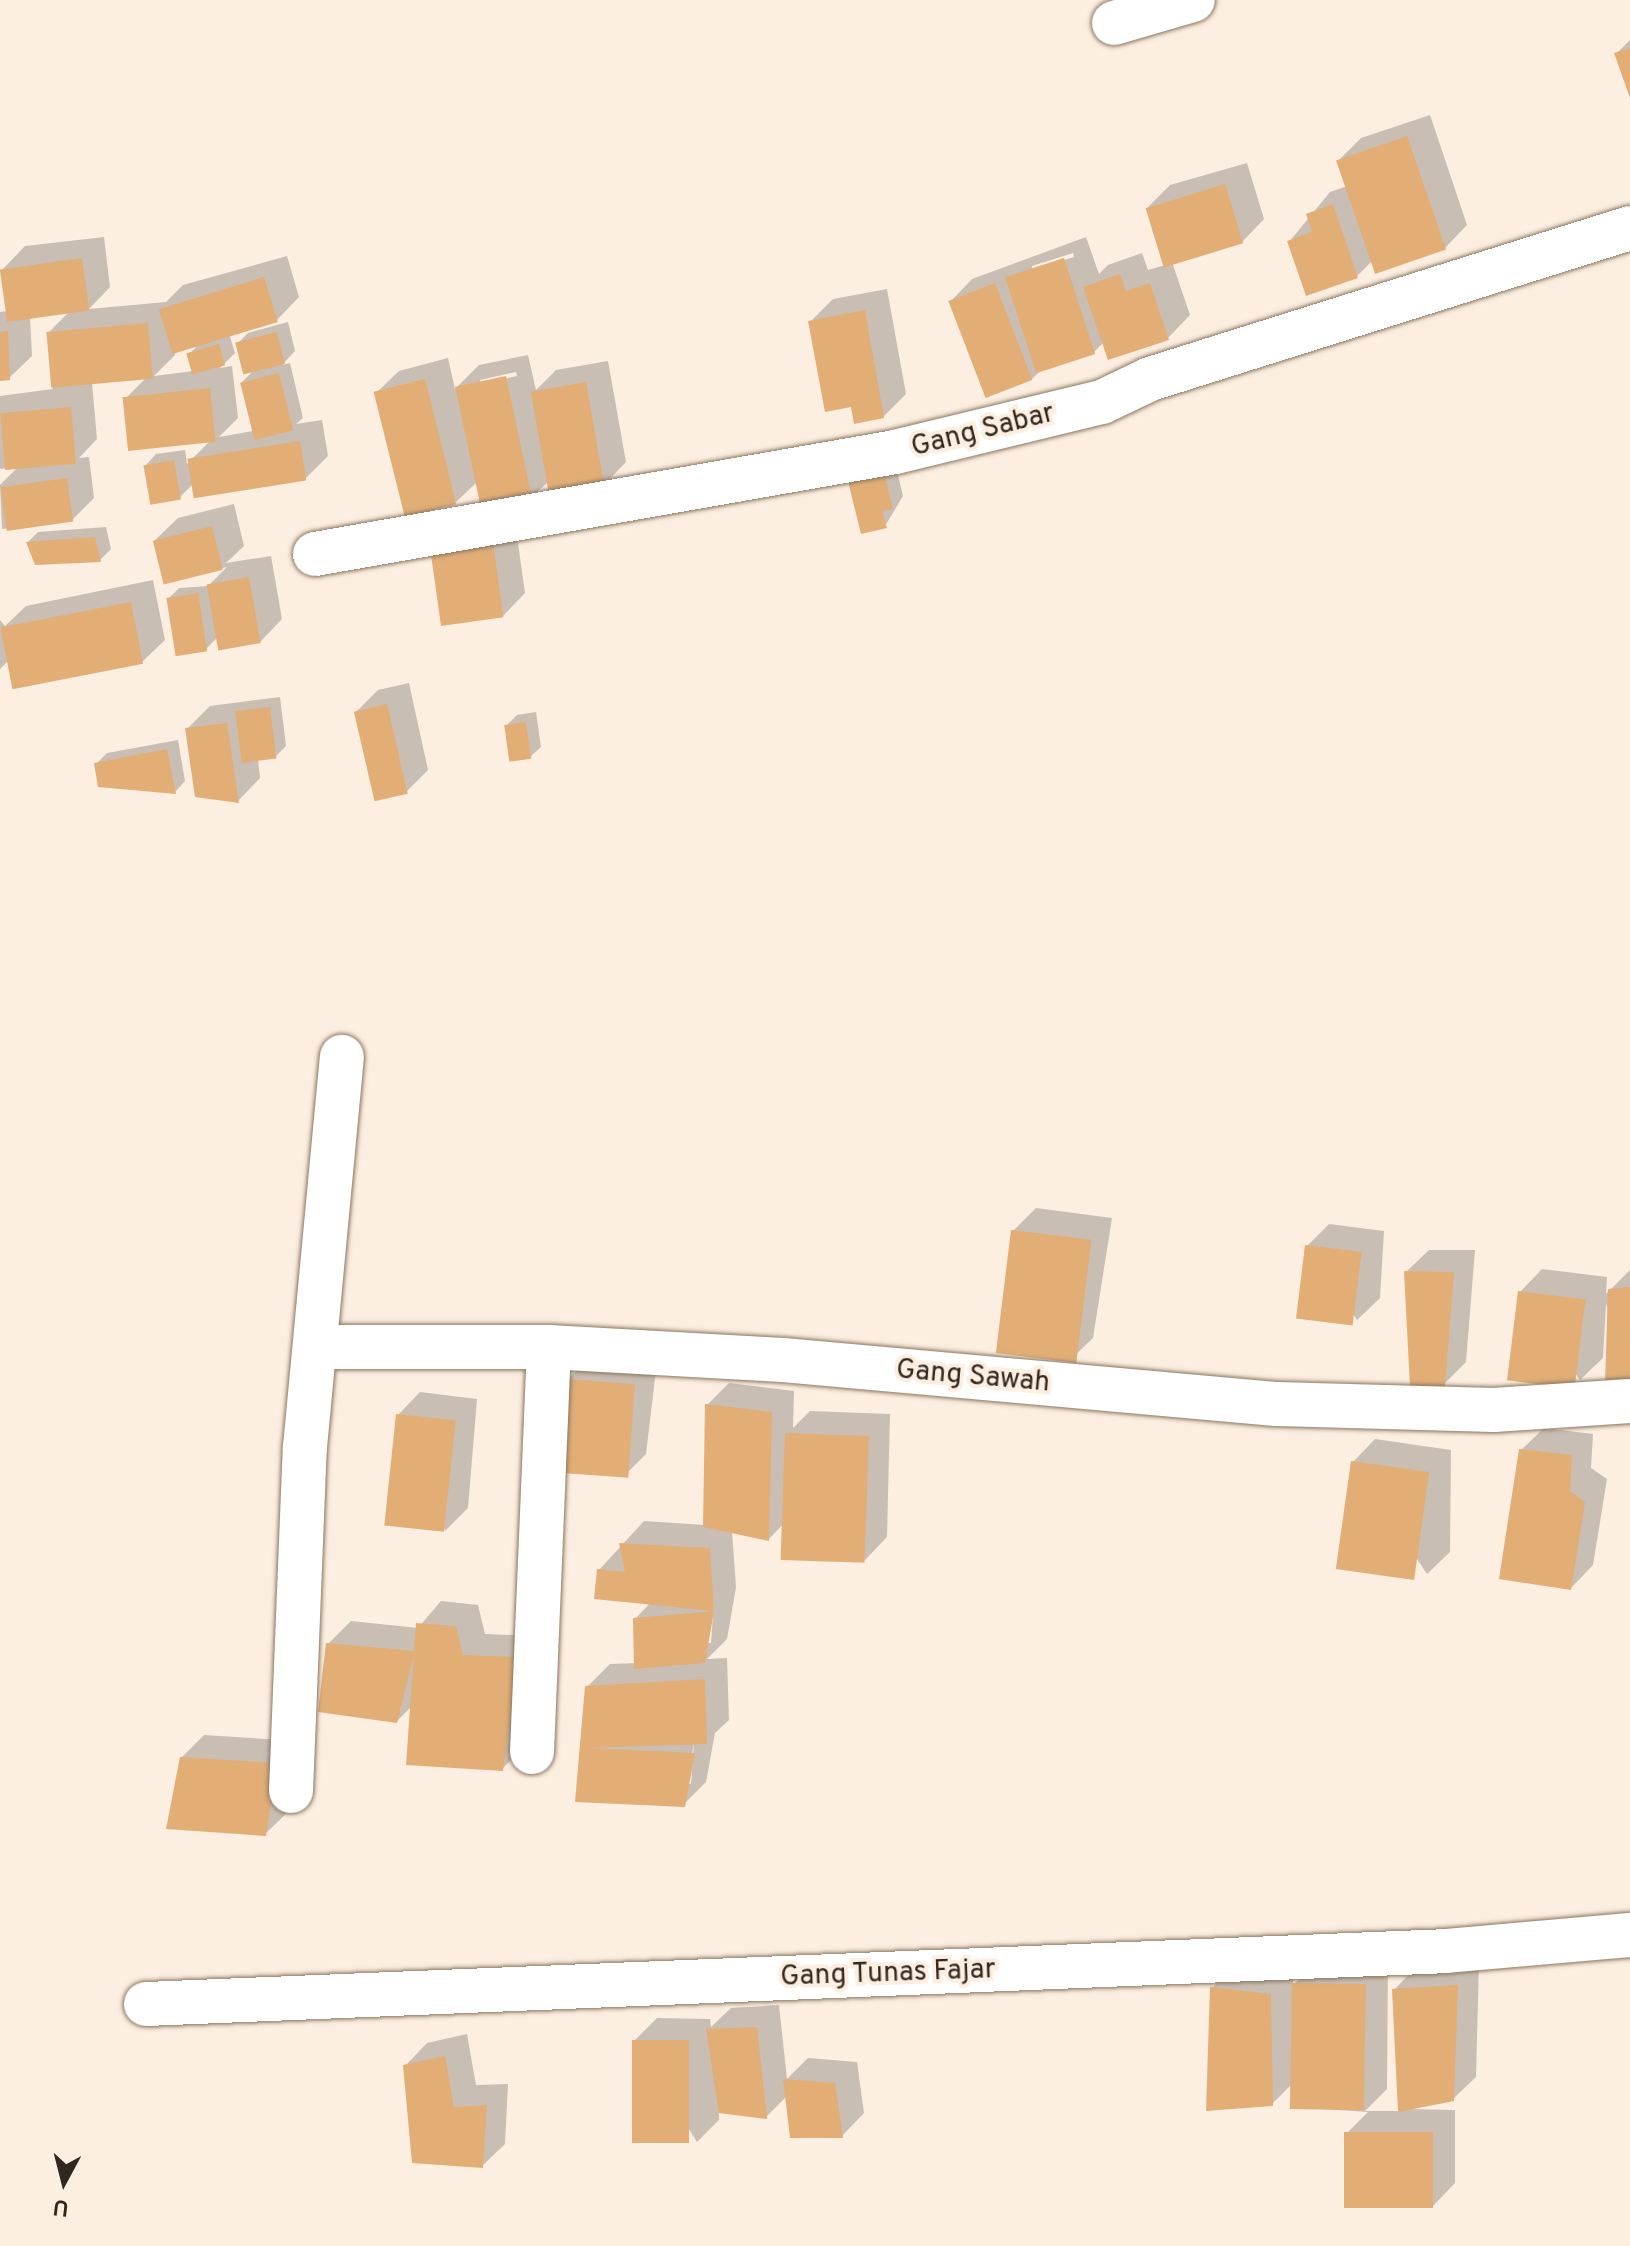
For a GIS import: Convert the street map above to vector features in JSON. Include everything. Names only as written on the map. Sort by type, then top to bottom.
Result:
[{"type":"street","points":[[1114,23],[1193,0]]},
{"type":"street","name":"Gang Sabar","points":[[315,554],[895,452],[1102,402],[1150,379],[1630,228]]},
{"type":"street","points":[[291,1791],[305,1447],[342,1057]]},
{"type":"street","name":"Gang Sawah","points":[[316,1347],[549,1347],[783,1360],[1277,1404],[1494,1410],[1630,1401]]},
{"type":"street","points":[[532,1752],[549,1347]]},
{"type":"street","name":"Gang Tunas Fajar","points":[[146,2004],[1430,1952],[1630,1935]]},
{"type":"building","points":[[1630,48],[1630,98],[1614,53]]},
{"type":"building","points":[[1407,136],[1446,249],[1375,274],[1336,160]]},
{"type":"building","points":[[1225,184],[1243,243],[1164,268],[1146,208]]},
{"type":"building","points":[[1333,204],[1358,278],[1306,296],[1287,241],[1312,232],[1306,214]]},
{"type":"building","points":[[82,258],[89,310],[7,322],[0,270]]},
{"type":"building","points":[[1064,258],[1095,354],[1036,373],[1005,277]]},
{"type":"building","points":[[1120,274],[1126,291],[1150,283],[1169,340],[1108,360],[1083,287]]},
{"type":"building","points":[[264,277],[278,322],[173,354],[159,309]]},
{"type":"building","points":[[995,283],[1032,380],[986,398],[948,301]]},
{"type":"building","points":[[865,310],[884,418],[854,424],[851,407],[825,412],[808,321]]},
{"type":"building","points":[[148,323],[153,379],[51,388],[46,332]]},
{"type":"building","points":[[8,331],[10,380],[0,381],[0,332]]},
{"type":"building","points":[[277,332],[285,364],[243,374],[235,342]]},
{"type":"building","points":[[219,344],[225,365],[192,375],[186,353]]},
{"type":"building","points":[[279,373],[293,430],[254,440],[240,383]]},
{"type":"building","points":[[506,376],[532,500],[482,511],[455,387]]},
{"type":"building","points":[[425,379],[456,504],[405,517],[374,392]]},
{"type":"building","points":[[586,382],[604,486],[549,496],[531,392]]},
{"type":"building","points":[[210,388],[216,442],[128,451],[122,397]]},
{"type":"building","points":[[71,407],[76,464],[5,470],[0,413]]},
{"type":"building","points":[[300,441],[306,481],[194,498],[187,459]]},
{"type":"building","points":[[174,460],[181,499],[150,505],[143,465]]},
{"type":"building","points":[[882,464],[893,509],[882,511],[887,528],[861,534],[846,473]]},
{"type":"building","points":[[67,478],[73,522],[7,531],[1,487]]},
{"type":"building","points":[[212,526],[223,570],[164,584],[153,541]]},
{"type":"building","points":[[95,537],[101,562],[35,565],[26,542]]},
{"type":"building","points":[[493,543],[503,617],[441,626],[431,552]]},
{"type":"building","points":[[249,577],[261,643],[218,650],[207,584]]},
{"type":"building","points":[[198,593],[207,651],[176,656],[166,598]]},
{"type":"building","points":[[131,602],[143,664],[12,689],[0,627]]},
{"type":"building","points":[[387,704],[408,794],[375,801],[354,712]]},
{"type":"building","points":[[270,707],[276,759],[242,763],[235,711]]},
{"type":"building","points":[[526,722],[531,759],[509,762],[504,725]]},
{"type":"building","points":[[227,723],[239,803],[195,797],[185,728]]},
{"type":"building","points":[[167,749],[176,794],[98,787],[94,763]]},
{"type":"building","points":[[1011,1230],[1091,1240],[1076,1363],[996,1353]]},
{"type":"building","points":[[1305,1245],[1362,1252],[1353,1325],[1296,1318]]},
{"type":"building","points":[[1404,1271],[1454,1272],[1445,1386],[1410,1387]]},
{"type":"building","points":[[1630,1287],[1630,1380],[1605,1383],[1608,1289]]},
{"type":"building","points":[[1518,1291],[1585,1299],[1575,1389],[1507,1380]]},
{"type":"building","points":[[565,1379],[635,1384],[628,1478],[558,1473]]},
{"type":"building","points":[[705,1404],[772,1412],[769,1541],[703,1527]]},
{"type":"building","points":[[396,1414],[456,1420],[444,1532],[384,1525]]},
{"type":"building","points":[[785,1433],[869,1436],[865,1563],[781,1560]]},
{"type":"building","points":[[1519,1449],[1572,1455],[1570,1491],[1585,1502],[1571,1590],[1499,1579]]},
{"type":"building","points":[[1351,1461],[1429,1472],[1414,1580],[1336,1569]]},
{"type":"building","points":[[619,1543],[710,1548],[714,1611],[594,1599],[597,1569],[625,1572]]},
{"type":"building","points":[[714,1611],[705,1663],[634,1669],[633,1618]]},
{"type":"building","points":[[416,1623],[456,1626],[463,1655],[518,1657],[503,1771],[406,1765]]},
{"type":"building","points":[[326,1643],[415,1651],[397,1723],[318,1712]]},
{"type":"building","points":[[705,1679],[707,1744],[588,1748],[695,1753],[685,1807],[575,1802],[585,1686]]},
{"type":"building","points":[[180,1757],[277,1763],[266,1836],[166,1829]]},
{"type":"building","points":[[1292,1983],[1366,1984],[1364,2110],[1290,2109]]},
{"type":"building","points":[[1458,1985],[1454,2101],[1398,2112],[1392,1989]]},
{"type":"building","points":[[1210,1987],[1271,1994],[1273,2106],[1206,2111]]},
{"type":"building","points":[[757,2027],[767,2119],[719,2113],[706,2029]]},
{"type":"building","points":[[632,2040],[689,2040],[689,2143],[632,2143]]},
{"type":"building","points":[[445,2056],[454,2107],[487,2105],[483,2168],[412,2163],[403,2065]]},
{"type":"building","points":[[783,2079],[835,2083],[843,2138],[790,2138]]},
{"type":"building","points":[[1344,2132],[1433,2132],[1433,2208],[1344,2208]]}]
